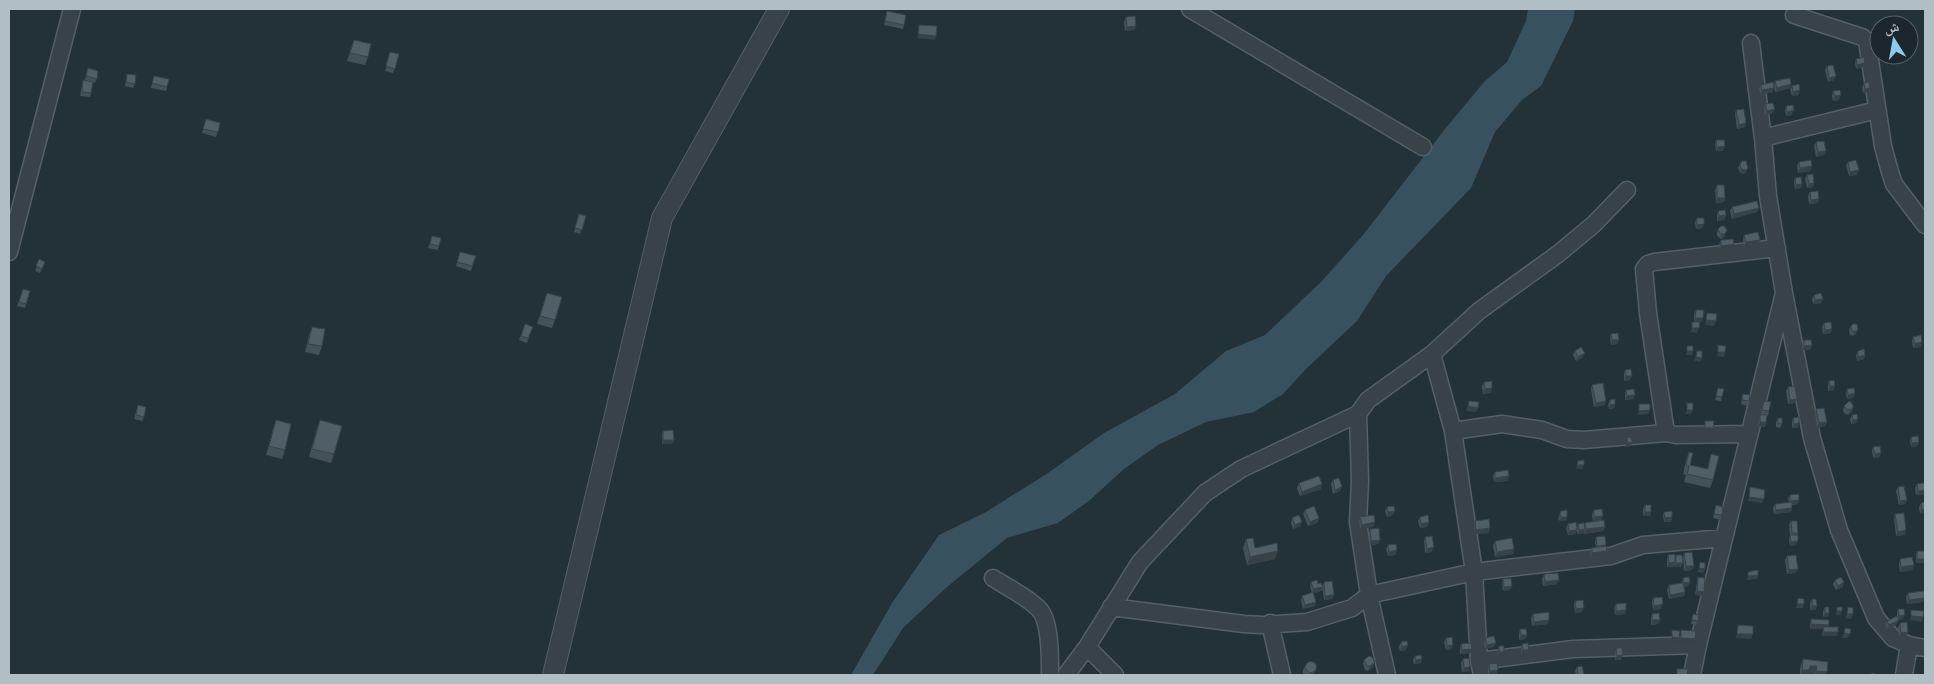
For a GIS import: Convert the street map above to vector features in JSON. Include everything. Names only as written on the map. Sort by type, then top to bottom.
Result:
[{"type":"street","points":[[9,252],[72,9]]},
{"type":"street","points":[[553,675],[662,218],[779,9]]},
{"type":"street","points":[[1190,9],[1423,147]]},
{"type":"street","points":[[1794,15],[1862,36],[1867,41],[1883,146],[1894,184],[1925,225]]},
{"type":"street","points":[[1751,43],[1768,196],[1784,293],[1812,438],[1838,530],[1876,618],[1893,638],[1917,646],[1904,675]]},
{"type":"street","points":[[1763,138],[1877,110]]},
{"type":"street","points":[[1066,675],[1087,647],[1140,562],[1206,493],[1241,470],[1358,414],[1368,400],[1432,354],[1478,311],[1558,254],[1594,224],[1628,190]]},
{"type":"street","points":[[1666,433],[1648,313],[1644,269],[1648,264],[1654,262],[1777,248]]},
{"type":"street","points":[[1692,675],[1784,293]]},
{"type":"street","points":[[1432,354],[1453,431],[1474,572],[1480,668],[1581,648],[1698,645]]},
{"type":"street","points":[[1358,414],[1360,481],[1358,522],[1369,596],[1387,675]]},
{"type":"street","points":[[1453,431],[1502,424],[1542,430],[1567,438],[1584,440],[1666,433],[1676,435],[1749,434]]},
{"type":"street","points":[[1111,607],[1244,624],[1307,622],[1352,608],[1369,596],[1474,572],[1611,556],[1643,544],[1724,538]]},
{"type":"street","points":[[993,578],[1040,609],[1050,642],[1050,675]]},
{"type":"street","points":[[1270,623],[1282,675]]},
{"type":"street","points":[[1087,647],[1115,675]]},
{"type":"water","points":[[1528,9],[1575,9],[1573,21],[1541,86],[1522,100],[1495,132],[1471,188],[1386,276],[1357,321],[1306,369],[1283,394],[1254,412],[1206,422],[1158,445],[1124,469],[1090,500],[1058,523],[1007,538],[947,587],[903,628],[873,675],[851,675],[892,603],[939,535],[986,512],[1048,473],[1104,433],[1175,394],[1226,351],[1265,335],[1321,282],[1363,235],[1484,82],[1507,62],[1526,21]]},
{"type":"building","points":[[887,11],[906,15],[904,25],[885,21]]},
{"type":"building","points":[[1135,16],[1136,26],[1127,27],[1126,17]]},
{"type":"building","points":[[919,25],[937,26],[936,36],[918,34]]},
{"type":"building","points":[[354,40],[371,44],[368,57],[350,53]]},
{"type":"building","points":[[390,52],[399,54],[395,69],[386,66]]},
{"type":"building","points":[[1864,57],[1865,63],[1857,65],[1856,59]]},
{"type":"building","points":[[1833,65],[1836,76],[1829,78],[1827,66]]},
{"type":"building","points":[[88,68],[98,71],[97,79],[86,76]]},
{"type":"building","points":[[127,74],[136,75],[135,84],[126,82]]},
{"type":"building","points":[[154,76],[169,79],[167,87],[152,83]]},
{"type":"building","points":[[1790,78],[1791,84],[1777,88],[1775,81]]},
{"type":"building","points":[[83,80],[93,82],[91,93],[82,92]]},
{"type":"building","points":[[1773,82],[1774,88],[1762,90],[1761,85]]},
{"type":"building","points":[[1869,82],[1870,88],[1865,89],[1864,83]]},
{"type":"building","points":[[1799,84],[1800,90],[1793,92],[1792,86]]},
{"type":"building","points":[[1840,90],[1841,95],[1835,96],[1833,91]]},
{"type":"building","points":[[1773,103],[1775,109],[1767,111],[1765,104]]},
{"type":"building","points":[[1793,105],[1794,110],[1787,112],[1786,106]]},
{"type":"building","points":[[1744,109],[1746,123],[1739,125],[1736,110]]},
{"type":"building","points":[[206,119],[220,123],[218,132],[203,129]]},
{"type":"building","points":[[1716,140],[1724,140],[1725,146],[1717,147]]},
{"type":"building","points":[[1824,141],[1826,151],[1818,152],[1816,142]]},
{"type":"building","points":[[1811,160],[1812,166],[1800,168],[1799,162]]},
{"type":"building","points":[[1856,160],[1859,170],[1850,172],[1848,162]]},
{"type":"building","points":[[1742,161],[1746,161],[1748,168],[1746,170],[1741,169],[1740,164]]},
{"type":"building","points":[[1813,174],[1814,183],[1809,184],[1807,175]]},
{"type":"building","points":[[1801,177],[1802,184],[1796,185],[1795,178]]},
{"type":"building","points":[[1717,185],[1724,185],[1725,198],[1717,198]]},
{"type":"building","points":[[1818,191],[1819,199],[1811,200],[1810,192]]},
{"type":"building","points":[[1757,201],[1759,208],[1734,214],[1732,207]]},
{"type":"building","points":[[1725,210],[1726,215],[1719,216],[1718,211]]},
{"type":"building","points":[[579,214],[586,216],[582,230],[575,228]]},
{"type":"building","points":[[1697,218],[1704,218],[1704,224],[1697,225]]},
{"type":"building","points":[[1724,226],[1727,230],[1725,234],[1719,232],[1718,229]]},
{"type":"building","points":[[1758,232],[1760,240],[1746,242],[1744,235]]},
{"type":"building","points":[[432,236],[441,238],[439,246],[430,244]]},
{"type":"building","points":[[1733,239],[1734,244],[1721,246],[1721,240]]},
{"type":"building","points":[[460,252],[476,256],[472,266],[457,262]]},
{"type":"building","points":[[39,259],[45,262],[42,269],[36,266]]},
{"type":"building","points":[[23,289],[30,291],[26,304],[19,302]]},
{"type":"building","points":[[547,293],[562,297],[555,320],[540,316]]},
{"type":"building","points":[[1821,293],[1823,299],[1815,300],[1814,295]]},
{"type":"building","points":[[1696,310],[1704,310],[1703,318],[1695,318]]},
{"type":"building","points":[[1707,313],[1717,314],[1716,321],[1706,320]]},
{"type":"building","points":[[1692,322],[1700,322],[1699,328],[1692,328]]},
{"type":"building","points":[[1831,322],[1832,329],[1825,330],[1824,323]]},
{"type":"building","points":[[525,324],[533,327],[528,338],[521,336]]},
{"type":"building","points":[[1857,324],[1858,330],[1854,332],[1851,326]]},
{"type":"building","points":[[312,327],[325,329],[322,346],[308,344]]},
{"type":"building","points":[[1618,333],[1619,340],[1612,340],[1611,334]]},
{"type":"building","points":[[1921,335],[1922,342],[1915,344],[1913,337]]},
{"type":"building","points":[[1804,340],[1811,340],[1812,345],[1804,346]]},
{"type":"building","points":[[1718,345],[1726,346],[1725,352],[1718,352]]},
{"type":"building","points":[[1687,346],[1693,346],[1693,351],[1687,351]]},
{"type":"building","points":[[1581,347],[1585,353],[1578,357],[1575,351]]},
{"type":"building","points":[[1864,349],[1865,355],[1858,357],[1858,351]]},
{"type":"building","points":[[1697,351],[1702,351],[1702,358],[1696,357]]},
{"type":"building","points":[[1631,369],[1632,376],[1626,376],[1625,370]]},
{"type":"building","points":[[1834,380],[1835,386],[1830,386],[1829,381]]},
{"type":"building","points":[[1492,381],[1492,388],[1485,389],[1484,382]]},
{"type":"building","points":[[1603,383],[1606,401],[1596,403],[1592,385]]},
{"type":"building","points":[[1795,386],[1797,399],[1790,400],[1788,387]]},
{"type":"building","points":[[1718,388],[1724,389],[1722,397],[1716,396]]},
{"type":"building","points":[[1854,388],[1855,393],[1848,395],[1847,389]]},
{"type":"building","points":[[1634,389],[1635,395],[1627,396],[1626,390]]},
{"type":"building","points":[[1743,394],[1750,395],[1749,401],[1742,400]]},
{"type":"building","points":[[1615,399],[1615,404],[1610,405],[1610,400]]},
{"type":"building","points":[[1469,401],[1479,402],[1478,408],[1468,406]]},
{"type":"building","points":[[1764,401],[1771,402],[1769,411],[1762,410]]},
{"type":"building","points":[[1850,401],[1853,408],[1850,410],[1844,406]]},
{"type":"building","points":[[1687,403],[1693,403],[1693,410],[1687,410]]},
{"type":"building","points":[[1639,404],[1650,404],[1650,410],[1639,411]]},
{"type":"building","points":[[138,405],[146,407],[144,417],[136,415]]},
{"type":"building","points":[[1824,408],[1827,422],[1819,423],[1816,409]]},
{"type":"building","points":[[1857,414],[1858,419],[1853,420],[1852,415]]},
{"type":"building","points":[[1760,415],[1767,415],[1766,422],[1760,422]]},
{"type":"building","points":[[1799,417],[1799,423],[1794,424],[1793,418]]},
{"type":"building","points":[[1778,418],[1782,418],[1782,424],[1778,423]]},
{"type":"building","points":[[276,420],[291,424],[285,450],[269,446]]},
{"type":"building","points":[[320,420],[342,426],[334,454],[312,449]]},
{"type":"building","points":[[1705,421],[1714,421],[1713,428],[1705,428]]},
{"type":"building","points":[[673,430],[674,440],[663,440],[663,431]]},
{"type":"building","points":[[1918,436],[1919,442],[1912,443],[1911,437]]},
{"type":"building","points":[[1627,437],[1632,438],[1632,443],[1627,442]]},
{"type":"building","points":[[1880,446],[1881,453],[1875,454],[1873,447]]},
{"type":"building","points":[[1689,452],[1693,453],[1690,465],[1708,469],[1711,454],[1719,456],[1713,480],[1687,474],[1689,466],[1686,465]]},
{"type":"building","points":[[1584,460],[1584,465],[1577,465],[1578,461]]},
{"type":"building","points":[[1508,470],[1509,476],[1495,478],[1495,472]]},
{"type":"building","points":[[1319,476],[1322,484],[1302,492],[1299,483]]},
{"type":"building","points":[[1339,478],[1342,487],[1335,490],[1333,480]]},
{"type":"building","points":[[1925,483],[1925,490],[1918,491],[1917,484]]},
{"type":"building","points":[[1904,486],[1907,500],[1900,501],[1898,487]]},
{"type":"building","points":[[1750,487],[1765,490],[1764,499],[1749,497]]},
{"type":"building","points":[[1799,494],[1799,500],[1790,501],[1790,495]]},
{"type":"building","points":[[1792,502],[1792,508],[1776,510],[1775,504]]},
{"type":"building","points":[[1925,502],[1925,509],[1922,510],[1921,503]]},
{"type":"building","points":[[1645,505],[1651,505],[1651,512],[1645,512]]},
{"type":"building","points":[[1716,505],[1723,507],[1722,515],[1714,514]]},
{"type":"building","points":[[1314,506],[1319,518],[1310,522],[1305,510]]},
{"type":"building","points":[[1394,506],[1395,511],[1388,512],[1387,507]]},
{"type":"building","points":[[1602,509],[1603,516],[1594,517],[1594,510]]},
{"type":"building","points":[[1567,510],[1567,517],[1561,517],[1561,511]]},
{"type":"building","points":[[1672,511],[1672,517],[1665,518],[1664,512]]},
{"type":"building","points":[[1904,513],[1906,530],[1898,532],[1895,514]]},
{"type":"building","points":[[1299,515],[1302,522],[1295,525],[1292,518]]},
{"type":"building","points":[[1374,515],[1375,522],[1362,525],[1360,517]]},
{"type":"building","points":[[1428,515],[1429,522],[1421,524],[1420,517]]},
{"type":"building","points":[[1489,519],[1490,528],[1476,530],[1475,521]]},
{"type":"building","points":[[1604,520],[1605,527],[1586,529],[1585,523]]},
{"type":"building","points":[[1791,521],[1797,521],[1798,533],[1792,533]]},
{"type":"building","points":[[1576,522],[1577,530],[1569,531],[1568,524]]},
{"type":"building","points":[[1584,523],[1585,529],[1579,530],[1578,524]]},
{"type":"building","points":[[1379,528],[1380,540],[1371,541],[1370,529]]},
{"type":"building","points":[[1790,535],[1798,535],[1798,541],[1791,542]]},
{"type":"building","points":[[1432,536],[1434,547],[1427,549],[1425,537]]},
{"type":"building","points":[[1605,536],[1606,545],[1597,546],[1596,537]]},
{"type":"building","points":[[1253,538],[1255,548],[1277,543],[1278,551],[1250,557],[1246,539]]},
{"type":"building","points":[[1512,538],[1514,549],[1497,552],[1495,541]]},
{"type":"building","points":[[1396,544],[1397,550],[1389,552],[1388,545]]},
{"type":"building","points":[[1606,546],[1607,551],[1592,553],[1592,548]]},
{"type":"building","points":[[1917,551],[1925,551],[1925,559],[1917,559]]},
{"type":"building","points":[[1692,552],[1694,566],[1686,566],[1684,553]]},
{"type":"building","points":[[1675,554],[1675,562],[1669,563],[1668,555]]},
{"type":"building","points":[[1676,555],[1682,555],[1683,563],[1676,563]]},
{"type":"building","points":[[1796,555],[1798,569],[1789,570],[1787,556]]},
{"type":"building","points":[[1912,557],[1914,565],[1901,567],[1900,559]]},
{"type":"building","points":[[1700,562],[1705,563],[1705,569],[1699,568]]},
{"type":"building","points":[[1758,570],[1758,575],[1748,576],[1748,572]]},
{"type":"building","points":[[1558,573],[1559,580],[1545,582],[1544,574]]},
{"type":"building","points":[[1689,577],[1690,582],[1684,583],[1683,578]]},
{"type":"building","points":[[1698,577],[1705,578],[1704,592],[1697,591]]},
{"type":"building","points":[[1841,577],[1844,582],[1838,586],[1835,580]]},
{"type":"building","points":[[1511,578],[1512,586],[1504,587],[1503,579]]},
{"type":"building","points":[[1317,580],[1318,584],[1321,583],[1323,587],[1313,589],[1311,582]]},
{"type":"building","points":[[1332,581],[1334,595],[1325,596],[1324,582]]},
{"type":"building","points":[[1683,583],[1685,592],[1670,595],[1669,585]]},
{"type":"building","points":[[1924,591],[1925,598],[1909,600],[1908,593]]},
{"type":"building","points":[[1313,592],[1316,602],[1305,605],[1302,596]]},
{"type":"building","points":[[1662,597],[1663,604],[1654,606],[1653,598]]},
{"type":"building","points":[[1798,598],[1804,599],[1804,604],[1797,604]]},
{"type":"building","points":[[1812,599],[1816,599],[1817,606],[1812,606]]},
{"type":"building","points":[[1583,600],[1584,608],[1576,609],[1575,601]]},
{"type":"building","points":[[1626,603],[1626,610],[1616,611],[1616,604]]},
{"type":"building","points":[[1825,607],[1829,607],[1829,613],[1825,613]]},
{"type":"building","points":[[1837,607],[1842,607],[1842,611],[1837,611]]},
{"type":"building","points":[[1848,607],[1853,608],[1853,614],[1847,614]]},
{"type":"building","points":[[1898,609],[1904,609],[1905,615],[1899,616]]},
{"type":"building","points":[[1911,610],[1924,611],[1923,617],[1911,616]]},
{"type":"building","points":[[1549,612],[1549,620],[1534,622],[1533,614]]},
{"type":"building","points":[[1659,613],[1660,620],[1652,620],[1652,614]]},
{"type":"building","points":[[1693,614],[1699,615],[1698,621],[1692,620]]},
{"type":"building","points":[[1897,616],[1899,620],[1889,625],[1887,621]]},
{"type":"building","points":[[1811,619],[1829,620],[1829,625],[1811,624]]},
{"type":"building","points":[[1907,622],[1908,632],[1901,633],[1900,623]]},
{"type":"building","points":[[1738,625],[1753,626],[1753,634],[1737,634]]},
{"type":"building","points":[[1823,627],[1838,627],[1838,632],[1824,632]]},
{"type":"building","points":[[1845,628],[1851,629],[1850,634],[1844,633]]},
{"type":"building","points":[[1520,629],[1526,629],[1527,635],[1521,635]]},
{"type":"building","points":[[1672,630],[1680,631],[1679,638],[1672,637]]},
{"type":"building","points":[[1681,630],[1696,631],[1695,639],[1681,638]]},
{"type":"building","points":[[1494,636],[1496,643],[1487,645],[1485,638]]},
{"type":"building","points":[[1452,637],[1453,645],[1447,646],[1446,638]]},
{"type":"building","points":[[1407,641],[1408,645],[1402,647],[1401,642]]},
{"type":"building","points":[[1471,643],[1472,649],[1462,650],[1461,644]]},
{"type":"building","points":[[1528,643],[1529,650],[1523,650],[1522,644]]},
{"type":"building","points":[[1499,646],[1504,646],[1504,652],[1499,652]]},
{"type":"building","points":[[1616,648],[1622,648],[1623,655],[1617,656]]},
{"type":"building","points":[[1421,655],[1422,659],[1416,660],[1415,656]]},
{"type":"building","points":[[1369,656],[1375,662],[1367,666],[1364,660]]},
{"type":"building","points":[[1469,658],[1470,667],[1464,668],[1463,659]]},
{"type":"building","points":[[1803,659],[1828,662],[1827,672],[1816,671],[1817,666],[1810,666],[1809,670],[1802,670]]},
{"type":"building","points":[[1311,661],[1317,667],[1311,673],[1305,667]]},
{"type":"building","points":[[1497,663],[1498,670],[1490,671],[1489,664]]},
{"type":"building","points":[[1582,666],[1584,674],[1578,675],[1577,667]]},
{"type":"building","points":[[1677,669],[1688,669],[1687,675],[1677,675]]}]
